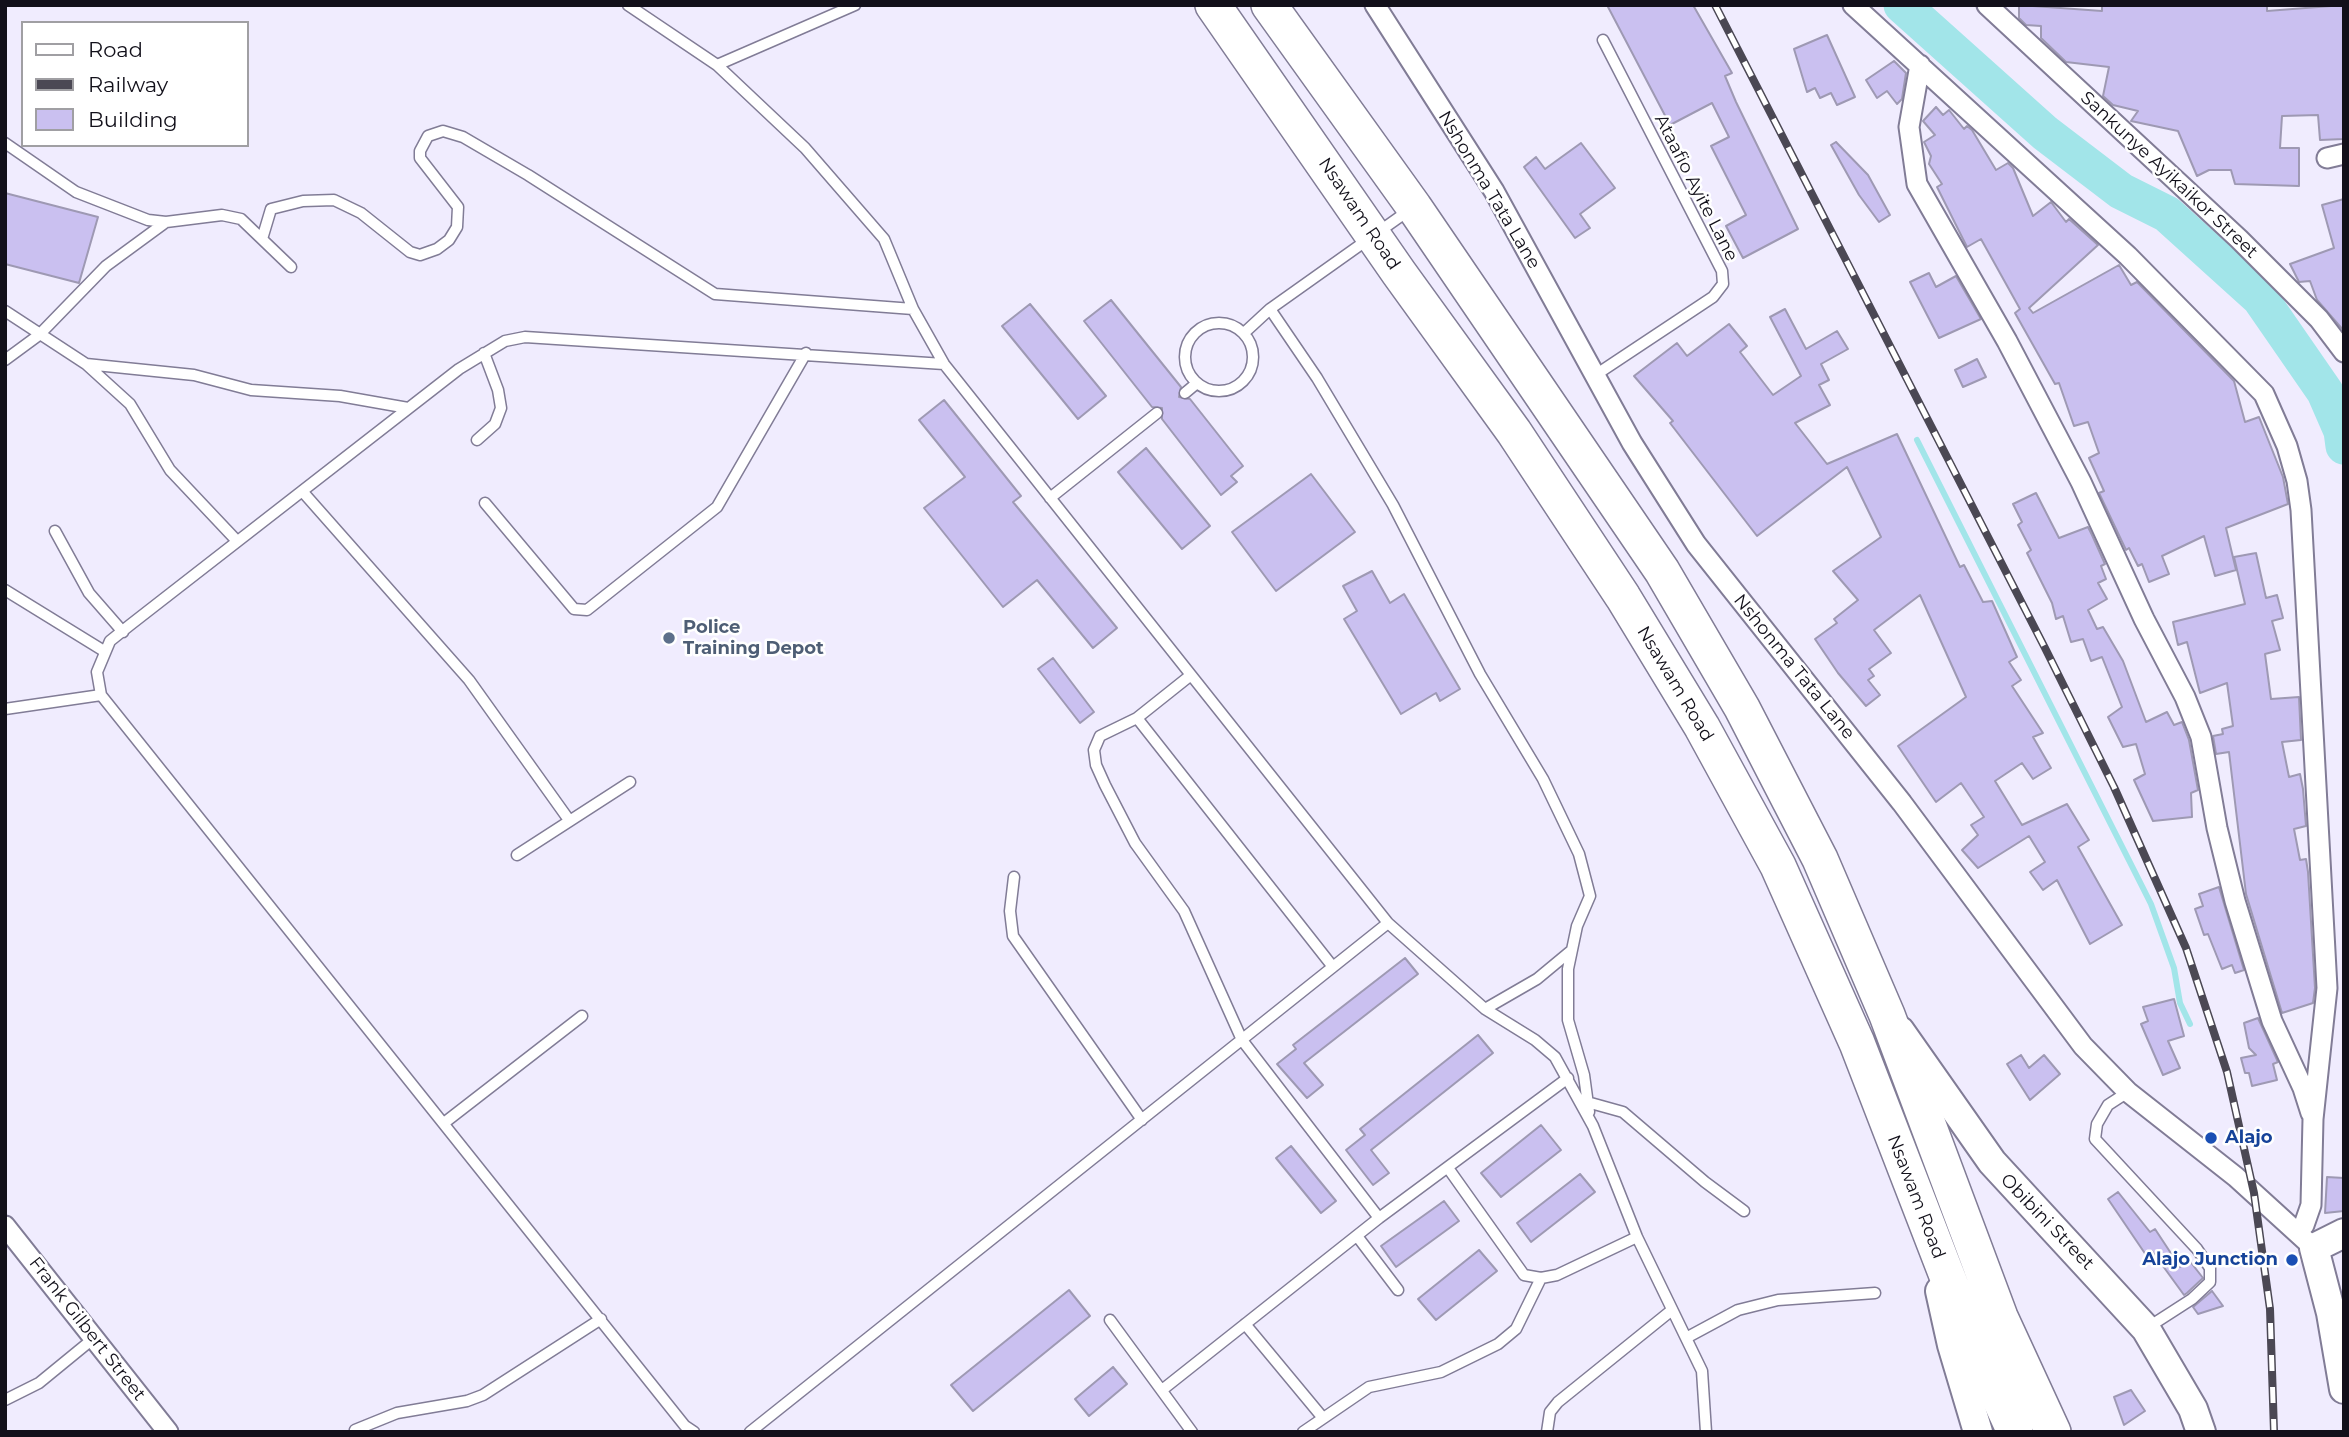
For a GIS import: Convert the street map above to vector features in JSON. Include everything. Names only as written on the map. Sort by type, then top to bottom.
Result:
[{"type":"highway","name":"Nsawam Road","points":[[1213,5],[1514,432],[1623,597],[1702,727],[1778,866],[1857,1043],[1968,1330],[2015,1432]]},
{"type":"highway","name":"Nsawam Road","points":[[1269,5],[1414,207],[1662,571],[1742,708],[1820,859],[1887,1015],[2000,1317],[2053,1432]]},
{"type":"street","name":"Nshonma Tata Lane","points":[[1375,5],[1494,191],[1594,376],[1696,544],[1902,803],[2010,952],[2083,1046],[2128,1092],[2206,1152],[2305,1240]]},
{"type":"street","points":[[1853,5],[2128,256],[2263,394],[2287,446],[2297,481],[2301,510],[2326,925],[2325,1032],[2313,1119],[2311,1205],[2304,1225],[2305,1240],[2331,1313],[2344,1389]]},
{"type":"street","name":"Sankunye Ayikaikor Street","points":[[1987,5],[2239,239],[2319,319],[2344,352]]},
{"type":"street","points":[[1920,65],[1909,127],[1917,184],[2007,341],[2081,482],[2144,619],[2185,697],[2201,737],[2217,828],[2235,901],[2272,1021],[2287,1059],[2304,1087],[2313,1119]]},
{"type":"street","name":"Obibini Street","points":[[1887,1015],[1919,1054],[1992,1162],[2146,1329],[2193,1409],[2201,1432]]},
{"type":"street","points":[[1925,1223],[1952,1345],[1978,1432]]},
{"type":"street","name":"Frank Gilbert Street","points":[[5,1226],[168,1432]]},
{"type":"street","points":[[2305,1240],[2344,1233]]},
{"type":"lane","points":[[628,5],[718,65],[805,148],[884,239],[913,309],[944,364],[1388,923],[1485,1009],[1535,1040],[1555,1057],[1593,1126],[1637,1237],[1702,1371],[1706,1432]]},
{"type":"lane","points":[[718,65],[855,5]]},
{"type":"lane","name":"Ataafio Ayite Lane","points":[[1594,376],[1713,297],[1723,284],[1723,271],[1603,40]]},
{"type":"lane","points":[[262,239],[271,209],[303,201],[334,200],[361,213],[410,253],[419,254],[437,249],[449,240],[457,227],[458,206],[420,158],[420,151],[428,136],[443,131],[463,137],[528,175],[715,294],[913,309]]},
{"type":"lane","points":[[5,143],[76,192],[148,220],[166,222],[222,215],[241,219],[291,267]]},
{"type":"lane","points":[[1244,334],[1270,309],[1372,234],[1414,207]]},
{"type":"lane","points":[[5,360],[39,335],[106,266],[166,222]]},
{"type":"lane","points":[[1270,309],[1317,378],[1393,505],[1480,674],[1543,779],[1579,854],[1590,897],[1577,926],[1568,969],[1568,1020],[1584,1075],[1593,1126]]},
{"type":"lane","points":[[5,311],[86,364],[130,404],[170,470],[237,541]]},
{"type":"lane","points":[[1209,324],[1228,324],[1244,334],[1251,346],[1253,360],[1248,375],[1239,386],[1225,391],[1210,390],[1197,383],[1186,368],[1185,350],[1194,334],[1209,324]]},
{"type":"lane","points":[[686,1430],[601,1319],[101,695],[97,672],[104,651],[123,632],[408,408],[505,341],[525,337],[806,353],[944,364]]},
{"type":"lane","points":[[477,440],[495,424],[501,408],[498,390],[484,353]]},
{"type":"lane","points":[[485,503],[574,609],[587,610],[718,507],[806,353]]},
{"type":"lane","points":[[86,364],[194,375],[251,390],[340,396],[408,408]]},
{"type":"lane","points":[[1185,393],[1197,383]]},
{"type":"lane","points":[[1050,498],[1157,414]]},
{"type":"lane","points":[[302,491],[469,680],[569,820]]},
{"type":"lane","points":[[55,531],[89,593],[123,632]]},
{"type":"lane","points":[[5,590],[104,651]]},
{"type":"lane","points":[[1191,675],[1138,718],[1100,737],[1094,750],[1096,765],[1135,843],[1184,911],[1242,1040],[1379,1218]]},
{"type":"lane","points":[[5,709],[101,695]]},
{"type":"lane","points":[[1138,718],[1333,967]]},
{"type":"lane","points":[[517,855],[629,782]]},
{"type":"lane","points":[[1014,877],[1010,911],[1013,936],[1142,1120]]},
{"type":"lane","points":[[750,1432],[1388,923]]},
{"type":"lane","points":[[1485,1009],[1537,978],[1572,950]]},
{"type":"lane","points":[[444,1123],[582,1016]]},
{"type":"lane","points":[[1162,1390],[1379,1218],[1568,1078]]},
{"type":"lane","points":[[2128,1092],[2108,1105],[2097,1124],[2095,1139],[2197,1249],[2210,1268],[2210,1282],[2146,1329]]},
{"type":"lane","points":[[1587,1102],[1623,1112],[1704,1182],[1744,1211]]},
{"type":"lane","points":[[1448,1168],[1524,1275],[1541,1278],[1557,1275],[1637,1237]]},
{"type":"lane","points":[[1357,1236],[1398,1290]]},
{"type":"lane","points":[[1303,1432],[1369,1387],[1441,1372],[1498,1344],[1516,1329],[1541,1278]]},
{"type":"lane","points":[[1686,1338],[1738,1310],[1765,1303],[1831,1294],[1875,1293]]},
{"type":"lane","points":[[1546,1432],[1550,1412],[1558,1402],[1672,1310]]},
{"type":"lane","points":[[355,1430],[397,1413],[467,1401],[484,1395],[601,1319]]},
{"type":"lane","points":[[1110,1320],[1192,1432]]},
{"type":"lane","points":[[1245,1324],[1323,1418]]},
{"type":"lane","points":[[5,1400],[39,1383],[94,1338]]},
{"type":"building","points":[[1607,5],[1693,5],[1732,73],[1725,76],[1736,102],[1798,229],[1743,258],[1726,226],[1746,215],[1711,146],[1729,137],[1712,103],[1670,125]]},
{"type":"building","points":[[2019,5],[2102,11],[2102,5],[2267,5],[2267,11],[2344,5],[2344,139],[2320,140],[2318,115],[2282,116],[2280,148],[2299,148],[2299,186],[2235,184],[2231,170],[2209,170],[2197,176],[2178,131],[2131,121],[2138,111],[2113,105],[2103,96],[2109,67],[2066,62],[2041,38],[2041,26],[2026,25],[2019,18]]},
{"type":"building","points":[[1827,35],[1855,97],[1837,105],[1831,93],[1820,98],[1815,88],[1807,92],[1794,49]]},
{"type":"building","points":[[1894,61],[1906,73],[1902,99],[1897,104],[1887,91],[1877,98],[1866,80]]},
{"type":"building","points":[[1936,107],[1943,115],[1949,110],[1964,129],[1967,126],[1972,130],[1996,170],[2008,163],[2013,168],[2033,216],[2051,202],[2066,222],[2069,219],[2098,245],[2029,308],[2033,313],[2119,265],[2131,285],[2137,282],[2234,381],[2245,422],[2259,417],[2283,477],[2288,504],[2226,528],[2236,570],[2215,576],[2204,536],[2162,556],[2169,574],[2149,582],[2142,564],[2138,566],[2129,548],[2126,550],[2099,493],[2104,491],[2089,458],[2099,453],[2088,422],[2074,426],[2059,383],[2055,384],[2015,313],[2020,309],[1981,239],[1967,247],[1937,187],[1942,184],[1929,164],[1931,156],[1924,142],[1935,135],[1923,121]]},
{"type":"building","points":[[1836,142],[1868,175],[1890,215],[1879,222],[1859,195],[1831,145]]},
{"type":"building","points":[[1581,143],[1615,188],[1580,214],[1590,228],[1575,238],[1524,167],[1536,157],[1545,169]]},
{"type":"building","points":[[5,193],[98,217],[79,283],[5,264]]},
{"type":"building","points":[[2344,199],[2344,331],[2317,300],[2310,281],[2299,282],[2290,264],[2334,248],[2322,205]]},
{"type":"building","points":[[1929,273],[1936,287],[1956,276],[1981,319],[1939,338],[1910,282]]},
{"type":"building","points":[[1111,300],[1181,387],[1179,397],[1190,399],[1243,466],[1231,476],[1237,482],[1221,495],[1162,419],[1162,408],[1152,407],[1084,321]]},
{"type":"building","points":[[1030,304],[1106,396],[1078,419],[1002,326]]},
{"type":"building","points":[[1785,309],[1806,349],[1837,331],[1848,349],[1821,364],[1829,380],[1819,385],[1830,405],[1795,423],[1827,464],[1897,434],[1960,567],[1964,565],[1983,602],[1992,601],[2017,657],[2009,662],[2021,680],[2012,686],[2043,733],[2033,737],[2051,768],[2033,779],[2022,763],[1995,781],[2022,825],[2067,804],[2089,840],[2078,847],[2122,925],[2090,944],[2057,880],[2043,890],[2030,872],[2045,862],[2029,836],[1978,868],[1962,850],[1978,835],[1971,825],[1984,817],[1961,783],[1936,802],[1898,746],[1966,697],[1920,595],[1874,630],[1891,653],[1869,669],[1874,676],[1868,680],[1880,695],[1866,706],[1838,673],[1815,639],[1837,623],[1834,619],[1858,600],[1833,571],[1881,537],[1847,467],[1757,536],[1670,423],[1673,421],[1634,376],[1677,343],[1687,356],[1729,324],[1747,346],[1740,352],[1773,395],[1801,376],[1770,317]]},
{"type":"building","points":[[1977,359],[1986,377],[1963,387],[1955,370]]},
{"type":"building","points":[[944,400],[1021,496],[1013,502],[1117,628],[1093,648],[1037,580],[1003,607],[924,508],[965,477],[919,420]]},
{"type":"building","points":[[1146,448],[1210,526],[1182,549],[1118,472]]},
{"type":"building","points":[[1311,474],[1355,532],[1276,591],[1232,532]]},
{"type":"building","points":[[2036,493],[2059,538],[2088,527],[2092,535],[2105,564],[2101,566],[2106,579],[2098,583],[2107,599],[2088,610],[2097,629],[2103,627],[2123,661],[2146,722],[2167,712],[2174,725],[2182,722],[2189,740],[2198,790],[2191,793],[2192,817],[2153,821],[2134,780],[2145,774],[2136,744],[2123,747],[2108,717],[2122,707],[2102,657],[2091,661],[2083,639],[2071,642],[2063,616],[2056,619],[2052,603],[2027,553],[2031,550],[2018,525],[2022,522],[2013,504]]},
{"type":"building","points":[[2256,553],[2266,598],[2277,595],[2283,618],[2272,621],[2280,650],[2265,654],[2271,699],[2299,697],[2301,740],[2282,742],[2289,777],[2300,774],[2303,789],[2306,826],[2294,829],[2300,860],[2306,859],[2308,872],[2315,988],[2313,1003],[2282,1013],[2246,894],[2229,752],[2216,754],[2213,736],[2223,734],[2222,729],[2233,726],[2227,683],[2200,693],[2187,642],[2178,645],[2173,622],[2245,604],[2234,557]]},
{"type":"building","points":[[1372,571],[1390,603],[1404,594],[1460,689],[1440,701],[1436,693],[1401,714],[1344,619],[1357,611],[1343,586]]},
{"type":"building","points":[[1053,658],[1094,712],[1080,723],[1038,669]]},
{"type":"building","points":[[2219,887],[2244,970],[2235,973],[2232,965],[2222,969],[2208,934],[2204,935],[2195,909],[2203,906],[2199,894]]},
{"type":"building","points":[[1405,958],[1418,974],[1304,1063],[1323,1085],[1307,1098],[1277,1064],[1296,1049],[1293,1045]]},
{"type":"building","points":[[2174,999],[2184,1036],[2168,1041],[2180,1068],[2163,1075],[2141,1024],[2148,1021],[2143,1007]]},
{"type":"building","points":[[2258,1018],[2278,1062],[2273,1064],[2277,1080],[2252,1086],[2241,1058],[2256,1055],[2249,1048],[2244,1023]]},
{"type":"building","points":[[1478,1035],[1493,1053],[1371,1150],[1389,1173],[1373,1185],[1346,1150],[1365,1135],[1360,1129]]},
{"type":"building","points":[[2021,1055],[2029,1068],[2044,1055],[2060,1074],[2030,1100],[2007,1064]]},
{"type":"building","points":[[1541,1125],[1561,1150],[1501,1197],[1481,1173]]},
{"type":"building","points":[[1291,1146],[1336,1201],[1321,1213],[1276,1158]]},
{"type":"building","points":[[1580,1174],[1595,1192],[1531,1242],[1517,1223]]},
{"type":"building","points":[[2327,1177],[2344,1178],[2344,1211],[2325,1213]]},
{"type":"building","points":[[2118,1192],[2150,1232],[2155,1229],[2180,1267],[2189,1260],[2203,1278],[2184,1295],[2152,1251],[2146,1255],[2108,1199]]},
{"type":"building","points":[[1444,1201],[1459,1221],[1396,1267],[1381,1246]]},
{"type":"building","points":[[1479,1250],[1497,1271],[1436,1320],[1418,1299]]},
{"type":"building","points":[[1069,1290],[1090,1316],[973,1411],[951,1385]]},
{"type":"building","points":[[2212,1291],[2223,1306],[2198,1314],[2193,1307]]},
{"type":"building","points":[[1113,1367],[1127,1384],[1089,1416],[1075,1399]]},
{"type":"building","points":[[2131,1390],[2145,1411],[2124,1425],[2114,1397]]},
{"type":"waterway","points":[[1902,5],[2045,133],[2121,191],[2167,214],[2260,298],[2325,392],[2342,431],[2344,446]]},
{"type":"waterway","points":[[1917,440],[2151,904],[2174,968],[2180,1003],[2190,1024]]},
{"type":"railway","points":[[1715,5],[2045,648],[2114,787],[2186,948],[2227,1072],[2254,1193],[2270,1309],[2274,1432]]},
{"type":"place","name":"Police Training Depot","points":[[669,638]]},
{"type":"place","name":"Alajo","points":[[2211,1138]]},
{"type":"place","name":"Alajo Junction","points":[[2292,1260]]}]
